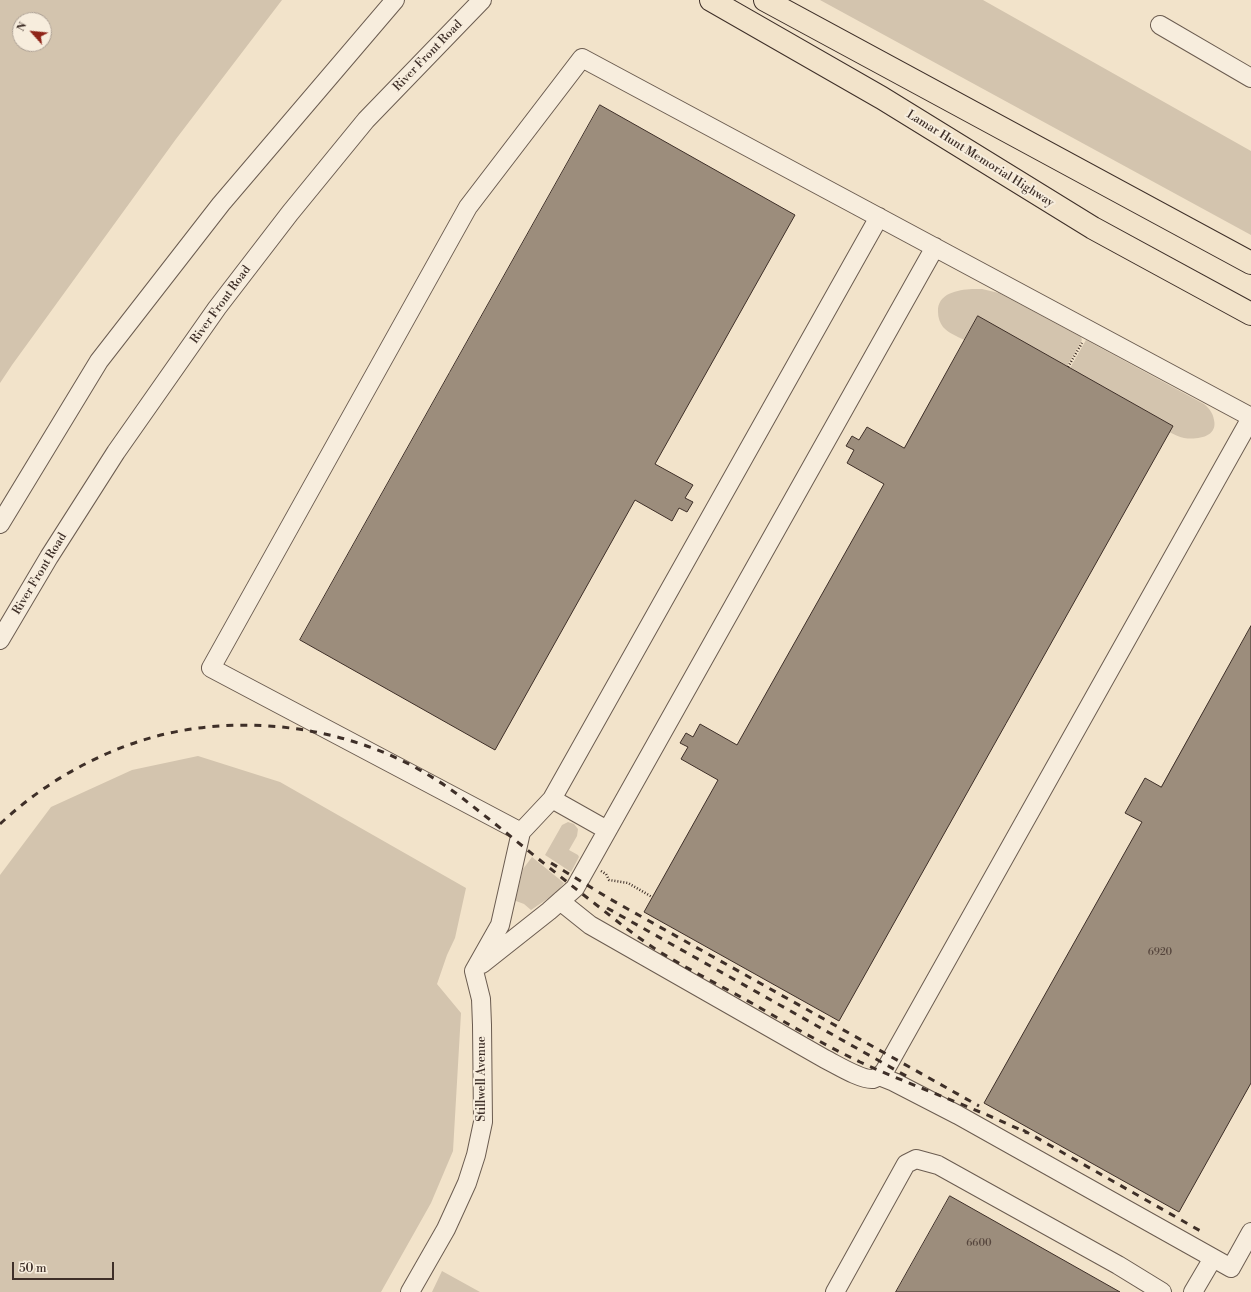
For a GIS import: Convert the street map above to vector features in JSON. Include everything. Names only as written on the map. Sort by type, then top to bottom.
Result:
[{"type":"highway","name":"Lamar Hunt Memorial Highway","points":[[711,0],[882,98],[1093,228],[1251,314]]},
{"type":"highway","points":[[765,0],[1251,263]]},
{"type":"street","points":[[0,524],[99,361],[220,204],[396,0]]},
{"type":"street","name":"River Front Road","points":[[0,640],[49,557],[116,452],[217,308],[290,213],[366,120],[482,0]]},
{"type":"street","points":[[1160,25],[1251,78]]},
{"type":"street","points":[[521,832],[212,668],[468,207],[582,58],[1251,417],[884,1072],[879,1076],[872,1079],[865,1078],[826,1059],[590,925],[560,901]]},
{"type":"street","points":[[474,971],[500,925],[521,832],[552,799],[879,217]]},
{"type":"street","points":[[474,971],[574,888],[935,247]]},
{"type":"street","points":[[552,799],[607,830]]},
{"type":"street","name":"Stillwell Avenue","points":[[410,1292],[446,1229],[467,1183],[476,1155],[482,1122],[482,1025],[481,999],[474,971]]},
{"type":"street","points":[[879,1076],[894,1082],[958,1115],[1231,1268],[1251,1232]]},
{"type":"street","points":[[835,1292],[906,1164],[916,1159],[938,1165],[1118,1265],[1162,1292]]},
{"type":"street","points":[[1193,1292],[1213,1258]]},
{"type":"path","points":[[1068,367],[1089,330]]},
{"type":"path","points":[[588,864],[606,874],[609,880],[628,883],[652,897]]},
{"type":"shaded area","points":[[0,0],[282,0],[176,139],[0,383]]},
{"type":"shaded area","points":[[820,0],[983,0],[1251,151],[1251,235]]},
{"type":"shaded area","points":[[982,289],[999,293],[1081,337],[1082,340],[1067,366],[978,317],[964,340],[945,329],[938,316],[941,301],[949,294],[961,290]]},
{"type":"shaded area","points":[[1086,340],[1204,404],[1213,415],[1213,430],[1210,434],[1200,438],[1184,438],[1169,432],[1173,426],[1070,368]]},
{"type":"shaded area","points":[[198,756],[280,782],[466,888],[455,938],[447,955],[437,984],[461,1013],[453,1151],[431,1203],[381,1292],[0,1292],[0,875],[51,807],[132,770]]},
{"type":"shaded area","points":[[568,822],[574,824],[578,829],[577,836],[569,850],[579,857],[571,872],[545,855],[562,825]]},
{"type":"shaded area","points":[[532,857],[564,883],[556,893],[531,910],[524,904],[516,901],[516,898],[523,869]]},
{"type":"shaded area","points":[[442,1271],[480,1292],[432,1292]]},
{"type":"building","points":[[600,105],[795,215],[655,464],[693,485],[685,498],[693,502],[687,512],[679,508],[672,521],[635,500],[495,750],[300,640]]},
{"type":"building","points":[[978,316],[1173,426],[839,1021],[644,912],[718,780],[681,759],[688,747],[680,743],[686,733],[693,737],[700,724],[737,745],[884,484],[847,463],[854,450],[846,446],[852,436],[859,440],[867,427],[904,448]]},
{"type":"building","points":[[1251,626],[1251,1083],[1179,1212],[984,1103],[1142,822],[1125,813],[1145,778],[1161,787]]},
{"type":"building","points":[[950,1196],[1120,1292],[896,1292]]},
{"type":"railway","points":[[0,824],[31,798],[65,775],[83,765],[140,741],[177,732],[215,726],[254,725],[293,728],[332,736],[369,747],[405,762],[451,790],[629,930],[676,962],[860,1062],[986,1114],[1027,1133]]},
{"type":"railway","points":[[551,863],[610,899],[979,1106]]},
{"type":"railway","points":[[607,908],[908,1077]]},
{"type":"railway","points":[[1023,1130],[1204,1233]]}]
